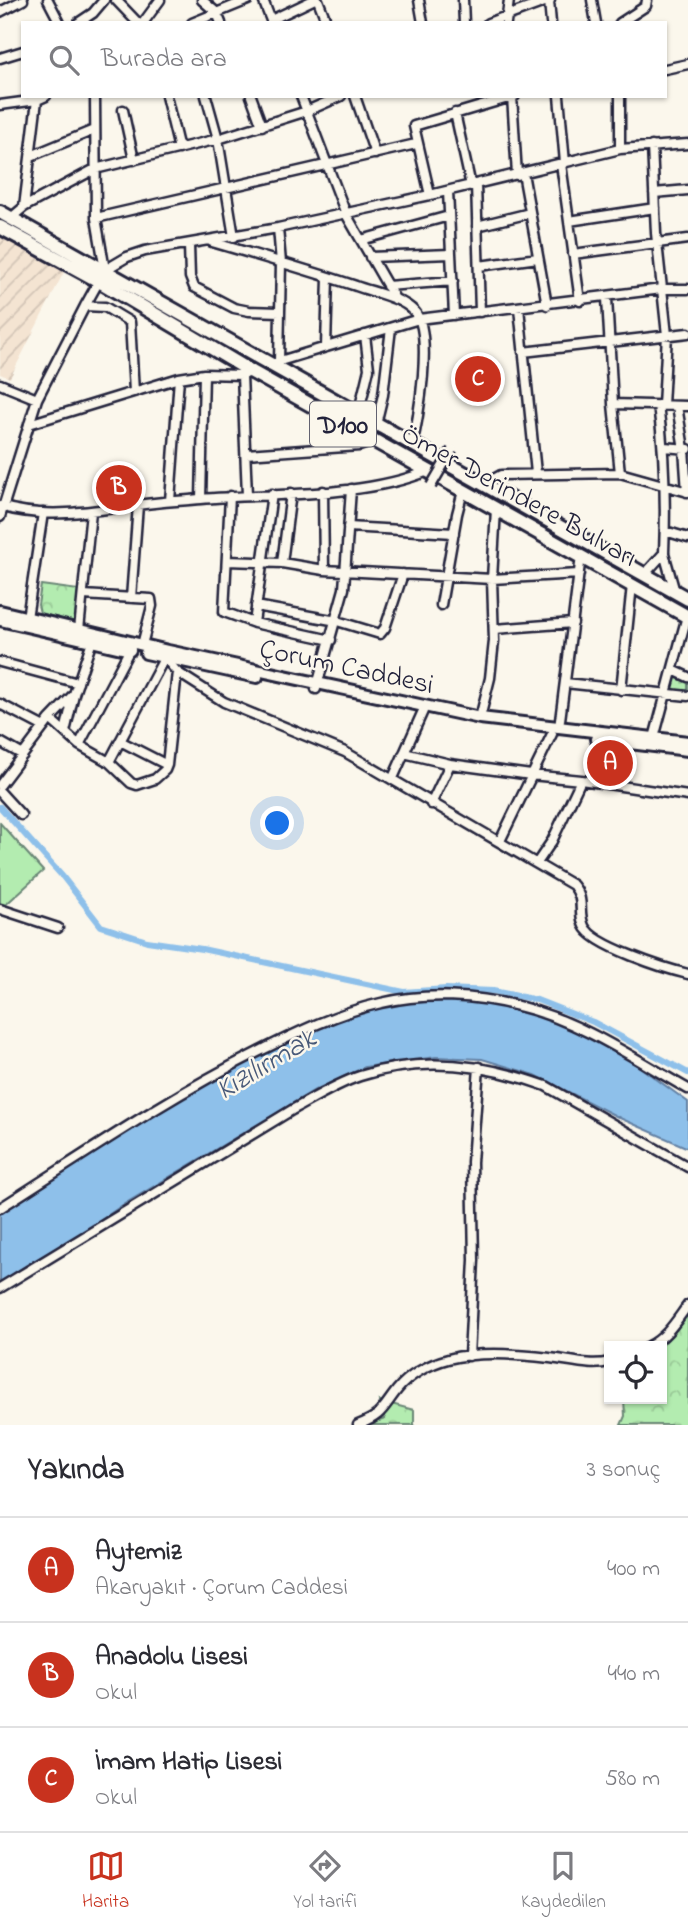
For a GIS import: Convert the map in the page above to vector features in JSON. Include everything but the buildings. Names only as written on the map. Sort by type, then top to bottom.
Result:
[{"type":"highway","name":"Ömer Derindere Bulvarı","points":[[6,215],[247,374],[374,441],[687,617]]},
{"type":"highway","name":"Ömer Derindere Bulvarı","points":[[0,227],[274,363],[358,415],[688,599]]},
{"type":"main road","name":"Çorum Caddesi","points":[[0,611],[142,645],[166,655]]},
{"type":"main road","name":"Çorum Caddesi","points":[[0,620],[130,649],[480,718],[688,750]]},
{"type":"main road","name":"Çorum Caddesi","points":[[317,685],[477,724],[688,742]]},
{"type":"street","points":[[0,12],[23,0]]},
{"type":"street","points":[[48,0],[59,21]]},
{"type":"street","points":[[116,0],[138,21]]},
{"type":"street","points":[[142,21],[160,0]]},
{"type":"street","points":[[202,0],[216,13],[220,21]]},
{"type":"street","points":[[197,21],[248,0]]},
{"type":"street","points":[[263,0],[272,21],[313,0]]},
{"type":"street","points":[[318,0],[326,21]]},
{"type":"street","points":[[419,0],[423,21]]},
{"type":"street","points":[[464,0],[464,21]]},
{"type":"street","points":[[509,0],[507,19],[550,0],[551,21]]},
{"type":"street","points":[[592,0],[596,21]]},
{"type":"street","points":[[623,21],[646,6],[647,0]]},
{"type":"street","points":[[80,21],[101,2]]},
{"type":"street","points":[[0,58],[21,52]]},
{"type":"street","points":[[667,69],[688,64]]},
{"type":"street","points":[[0,106],[41,98],[24,207]]},
{"type":"street","points":[[94,98],[96,218],[102,276]]},
{"type":"street","points":[[166,98],[179,149]]},
{"type":"street","points":[[207,98],[218,139],[234,237]]},
{"type":"street","points":[[252,98],[262,125]]},
{"type":"street","points":[[302,98],[346,214],[395,299]]},
{"type":"street","points":[[6,215],[95,169],[218,139],[307,111],[336,98]]},
{"type":"street","points":[[356,98],[375,154]]},
{"type":"street","points":[[430,195],[416,144],[414,126],[509,98]]},
{"type":"street","points":[[513,98],[520,174],[547,305]]},
{"type":"street","points":[[559,98],[563,163],[580,301]]},
{"type":"street","points":[[620,98],[621,149]]},
{"type":"street","points":[[123,110],[134,160]]},
{"type":"street","points":[[455,113],[474,185],[480,312]]},
{"type":"street","points":[[30,156],[94,130]]},
{"type":"street","points":[[96,218],[416,144]]},
{"type":"street","points":[[0,517],[1,506],[37,399],[85,306],[102,276],[138,253],[346,214],[621,149],[688,144]]},
{"type":"street","points":[[652,146],[657,243],[667,335],[660,405],[666,486],[664,553],[675,592]]},
{"type":"street","points":[[654,193],[688,190]]},
{"type":"street","points":[[448,191],[454,315]]},
{"type":"street","points":[[569,221],[655,208]]},
{"type":"street","points":[[477,226],[530,213]]},
{"type":"street","points":[[361,240],[449,216]]},
{"type":"street","points":[[278,228],[281,262],[280,312],[274,363],[419,319],[607,298],[662,289],[688,289]]},
{"type":"street","points":[[573,254],[688,239]]},
{"type":"street","points":[[210,241],[395,299],[414,311],[419,319],[425,354],[418,422],[412,444]]},
{"type":"street","points":[[189,245],[190,277],[194,287],[234,308],[280,312]]},
{"type":"street","points":[[370,257],[451,254]]},
{"type":"street","points":[[479,266],[538,258]]},
{"type":"street","points":[[326,347],[328,277]]},
{"type":"street","points":[[387,286],[453,281]]},
{"type":"street","points":[[607,298],[620,473]]},
{"type":"street","points":[[85,306],[105,307],[130,322],[134,392]]},
{"type":"street","points":[[519,308],[536,473]]},
{"type":"street","points":[[376,424],[383,395],[391,328]]},
{"type":"street","points":[[523,352],[688,333]]},
{"type":"street","points":[[358,415],[369,369],[365,335]]},
{"type":"street","points":[[201,499],[204,374]]},
{"type":"street","points":[[29,424],[179,378],[204,374],[247,374],[247,495]]},
{"type":"street","points":[[170,502],[179,378]]},
{"type":"street","points":[[0,384],[37,399]]},
{"type":"street","points":[[613,404],[688,406]]},
{"type":"street","points":[[483,485],[501,475],[620,473],[688,492],[686,449],[677,406]]},
{"type":"street","points":[[246,454],[359,446],[374,441]]},
{"type":"street","points":[[664,447],[686,449]]},
{"type":"street","points":[[432,486],[452,450]]},
{"type":"street","points":[[1,506],[43,513],[91,512],[230,496],[351,489],[400,482],[428,471]]},
{"type":"street","points":[[317,685],[337,621],[345,571],[351,489]]},
{"type":"street","points":[[324,491],[324,570]]},
{"type":"street","points":[[441,605],[463,491]]},
{"type":"street","points":[[282,563],[291,493]]},
{"type":"street","points":[[254,623],[272,494]]},
{"type":"street","points":[[230,496],[224,612],[254,623],[331,640]]},
{"type":"street","points":[[131,598],[138,505]]},
{"type":"street","points":[[480,718],[490,678],[494,629],[492,579],[496,509]]},
{"type":"street","points":[[79,630],[91,512]]},
{"type":"street","points":[[27,618],[43,513]]},
{"type":"street","points":[[348,527],[454,533]]},
{"type":"street","points":[[665,531],[688,538]]},
{"type":"street","points":[[644,575],[664,553]]},
{"type":"street","points":[[500,841],[555,731],[565,683],[581,556]]},
{"type":"street","points":[[227,561],[282,563],[324,570],[492,579],[579,573]]},
{"type":"street","points":[[256,607],[337,621],[376,634],[382,633],[403,574]]},
{"type":"street","points":[[621,690],[632,585]]},
{"type":"street","points":[[83,595],[148,598],[152,602],[142,645]]},
{"type":"street","points":[[654,738],[687,617]]},
{"type":"street","points":[[494,629],[573,623]]},
{"type":"street","points":[[65,732],[74,694],[92,641]]},
{"type":"street","points":[[79,745],[130,649]]},
{"type":"street","points":[[109,762],[166,655],[177,672],[224,702],[345,752],[573,885],[581,895],[584,926],[593,937],[616,949],[688,974]]},
{"type":"street","points":[[0,662],[78,683]]},
{"type":"street","points":[[673,670],[688,677]]},
{"type":"street","points":[[50,719],[79,745],[109,762],[125,780],[137,785],[155,779],[167,765],[177,672]]},
{"type":"street","points":[[565,683],[688,696]]},
{"type":"street","points":[[0,785],[50,719],[74,694]]},
{"type":"street","points":[[0,704],[44,727]]},
{"type":"street","points":[[393,778],[423,711]]},
{"type":"street","points":[[120,741],[167,765]]},
{"type":"street","points":[[0,742],[23,755]]},
{"type":"street","points":[[404,752],[450,764],[688,796]]},
{"type":"street","points":[[431,804],[450,764]]},
{"type":"street","points":[[537,863],[552,841],[581,780]]},
{"type":"street","points":[[0,792],[21,815]]},
{"type":"street","points":[[0,909],[58,928]]},
{"type":"street","points":[[0,1208],[202,1080],[312,1025],[383,1002],[422,997],[458,997],[491,1000],[528,1008],[574,1025],[688,1089]]},
{"type":"street","points":[[0,1287],[195,1167],[335,1087],[393,1068],[434,1064],[479,1067],[546,1086],[688,1167]]},
{"type":"street","points":[[469,1356],[474,1260],[472,1162],[479,1067]]},
{"type":"street","points":[[659,1341],[688,1305]]},
{"type":"street","points":[[358,1425],[381,1413],[398,1389],[416,1374],[436,1363],[469,1356],[533,1356],[588,1364],[604,1362]]},
{"type":"shaded area","points":[[0,232],[65,270],[10,378],[0,374]]},
{"type":"green space","points":[[148,305],[182,321],[688,604],[688,609]]},
{"type":"green space","points":[[41,585],[79,590],[75,623],[40,613],[38,605]]},
{"type":"green space","points":[[675,673],[688,679],[688,692],[671,690]]},
{"type":"green space","points":[[0,823],[43,871],[3,907],[0,906]]},
{"type":"green space","points":[[688,1308],[688,1425],[621,1425],[625,1416],[624,1404],[667,1404],[665,1340]]},
{"type":"green space","points":[[380,1401],[414,1410],[414,1425],[366,1425],[385,1419]]},
{"type":"water","name":"Kızılırmak","points":[[422,997],[521,1006],[605,1042],[688,1102],[688,1148],[622,1119],[535,1075],[482,1059],[436,1057],[365,1067],[315,1090],[121,1206],[75,1238],[0,1283],[0,1208],[202,1080],[338,1015]]},
{"type":"waterway","points":[[0,807],[63,877],[101,926],[147,941],[202,949],[404,992],[446,989],[493,991],[537,1000],[593,1022],[688,1073]]},
{"type":"place","name":"İmam Hatip Lisesi","points":[[478,379]]},
{"type":"place","name":"Anadolu Lisesi","points":[[119,488]]},
{"type":"place","name":"Aytemiz","points":[[610,763]]}]
